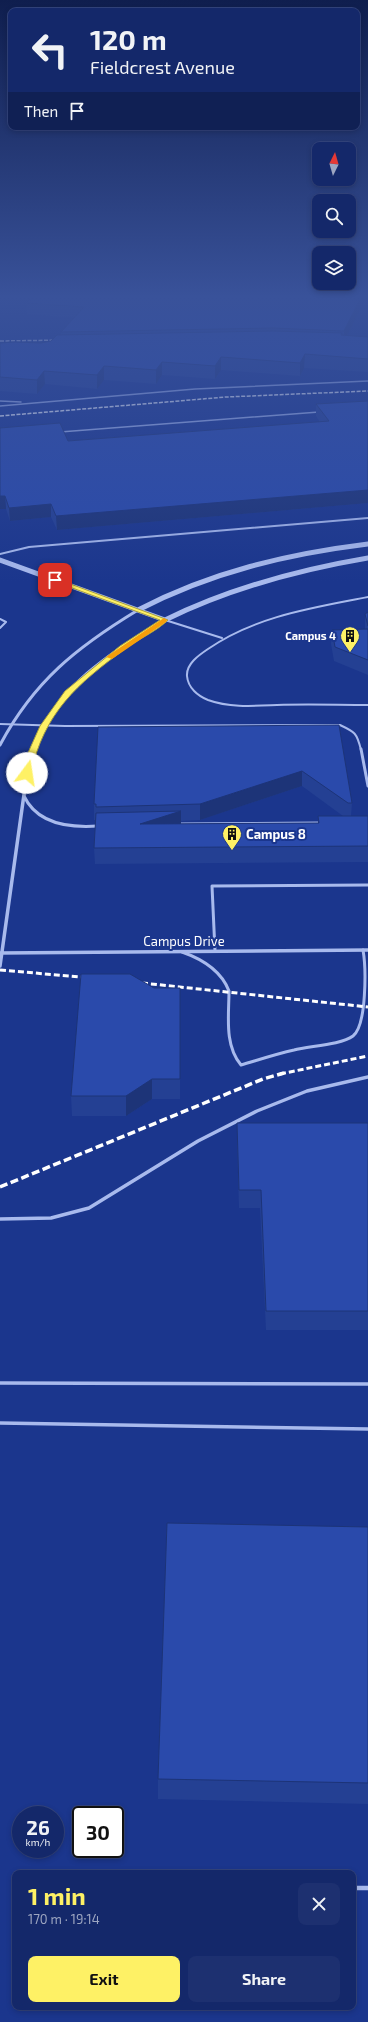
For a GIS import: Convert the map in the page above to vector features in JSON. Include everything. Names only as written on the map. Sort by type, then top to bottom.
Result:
[{"type":"street","points":[[0,745],[10,725],[30,695],[56,668],[94,638],[138,610],[181,589],[249,566],[308,552],[368,544]]},
{"type":"street","points":[[0,966],[24,793],[31,755],[43,726],[67,692],[123,647],[165,620],[217,596],[268,580],[314,568],[368,558]]},
{"type":"street","points":[[0,560],[165,620]]},
{"type":"street","name":"Campus Drive","points":[[1,953],[366,950]]},
{"type":"lane","points":[[0,406],[148,393]]},
{"type":"lane","points":[[0,401],[31,403]]},
{"type":"lane","points":[[58,432],[320,412]]},
{"type":"lane","points":[[0,554],[29,547],[368,518]]},
{"type":"lane","points":[[368,597],[275,618],[237,630],[222,638],[194,659],[187,671],[189,684],[195,692],[203,698],[216,702],[240,706],[368,705]]},
{"type":"lane","points":[[0,619],[6,622],[0,628]]},
{"type":"lane","points":[[165,620],[222,638]]},
{"type":"lane","points":[[0,724],[43,726],[340,726],[351,730],[358,736],[368,786]]},
{"type":"lane","points":[[24,793],[28,806],[47,819],[74,827],[106,825]]},
{"type":"lane","points":[[171,824],[321,823]]},
{"type":"lane","points":[[215,951],[212,886],[368,885]]},
{"type":"lane","points":[[181,952],[198,959],[213,970],[226,983],[229,991],[231,1049],[234,1058],[241,1065],[293,1050],[341,1041],[353,1036],[360,1024],[366,968],[366,950]]},
{"type":"lane","points":[[0,1219],[51,1218],[89,1208],[198,1141],[257,1111],[307,1091],[368,1077]]},
{"type":"lane","points":[[0,1383],[368,1384]]},
{"type":"lane","points":[[0,1423],[368,1429]]},
{"type":"lane","points":[[356,1888],[368,1888]]},
{"type":"building","points":[[368,401],[368,490],[56,516],[51,504],[9,508],[5,496],[0,496],[0,428],[60,423],[68,441],[329,421],[316,404]]},
{"type":"building","points":[[368,612],[368,626],[365,614]]},
{"type":"building","points":[[368,629],[368,660],[335,647],[332,630]]},
{"type":"building","points":[[339,725],[352,803],[348,803],[302,771],[200,804],[96,807],[96,804],[94,804],[98,727]]},
{"type":"building","points":[[181,811],[140,824],[319,823],[318,816],[368,816],[368,846],[94,848],[96,813]]},
{"type":"building","points":[[81,974],[130,974],[154,988],[180,988],[180,1079],[152,1079],[126,1096],[71,1096]]},
{"type":"building","points":[[237,1123],[368,1123],[368,1311],[266,1311],[261,1190],[239,1190]]},
{"type":"building","points":[[167,1523],[368,1527],[368,1783],[158,1779]]},
{"type":"railway","points":[[0,416],[226,397],[312,393]]},
{"type":"railway","points":[[0,970],[92,978]]},
{"type":"railway","points":[[133,982],[368,1007]]},
{"type":"railway","points":[[282,1074],[368,1056]]},
{"type":"railway","points":[[0,1187],[263,1079],[282,1074]]},
{"type":"slow traffic","points":[[109,657],[132,640],[164,620]]},
{"type":"place","name":"Campus 4","points":[[350,653]]},
{"type":"place","name":"Campus 8","points":[[232,851]]},
{"type":"route","points":[[27,773],[31,755],[43,726],[67,692],[123,647],[165,620],[55,580]]}]
